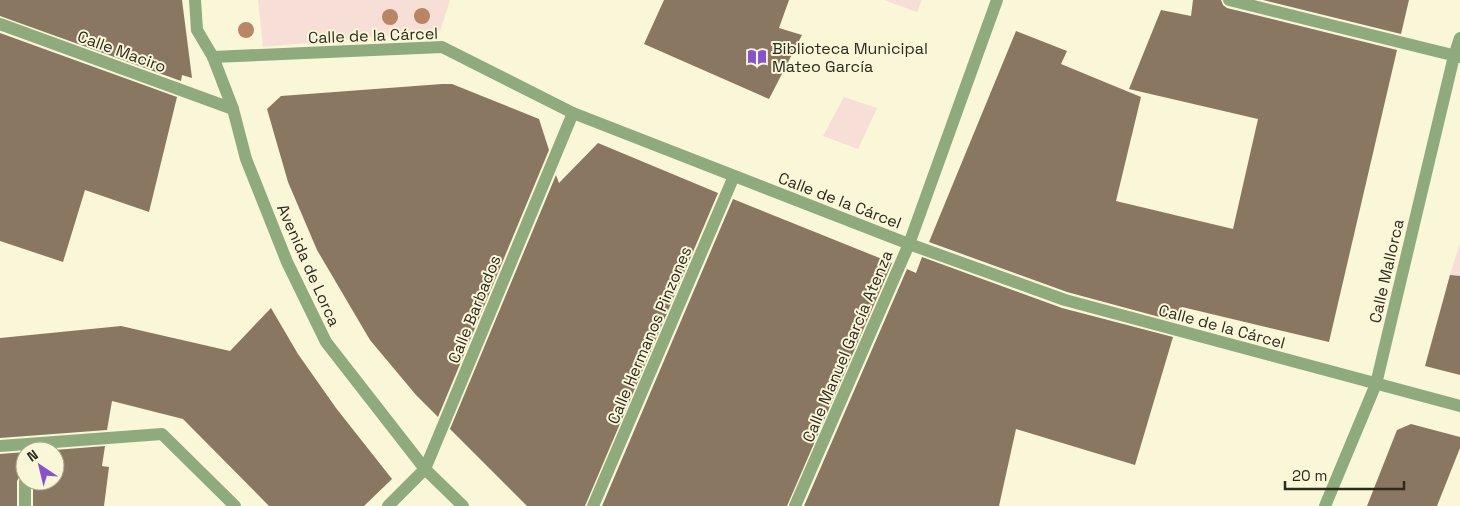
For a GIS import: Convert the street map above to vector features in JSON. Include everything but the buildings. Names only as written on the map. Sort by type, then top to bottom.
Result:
[{"type":"street","name":"Avenida de Lorca","points":[[195,0],[197,30],[213,57],[233,109],[246,158],[287,262],[326,342],[426,469],[463,506]]},
{"type":"street","name":"Calle Manuel García Atenza","points":[[795,506],[909,244],[998,0]]},
{"type":"street","points":[[1229,0],[1265,5],[1457,56]]},
{"type":"street","name":"Calle Maciro","points":[[0,24],[233,109]]},
{"type":"street","name":"Calle Mallorca","points":[[1325,506],[1376,384],[1460,38]]},
{"type":"street","name":"Calle de la Cárcel","points":[[213,57],[442,47],[573,113],[909,244],[1064,300],[1460,406]]},
{"type":"street","name":"Calle Barbados","points":[[388,506],[426,469],[573,113]]},
{"type":"street","name":"Calle Hermanos Pinzones","points":[[593,506],[734,176]]},
{"type":"street","points":[[65,443],[162,434],[234,506]]},
{"type":"street","points":[[0,446],[15,447]]},
{"type":"street","points":[[25,491],[25,506]]},
{"type":"shaded area","points":[[258,0],[450,0],[440,31],[263,47]]},
{"type":"shaded area","points":[[884,0],[922,0],[917,12]]},
{"type":"shaded area","points":[[844,97],[877,108],[858,149],[823,136]]},
{"type":"shaded area","points":[[1460,243],[1460,284],[1448,281]]},
{"type":"place","name":"Biblioteca Municipal Mateo García","points":[[757,57]]}]
